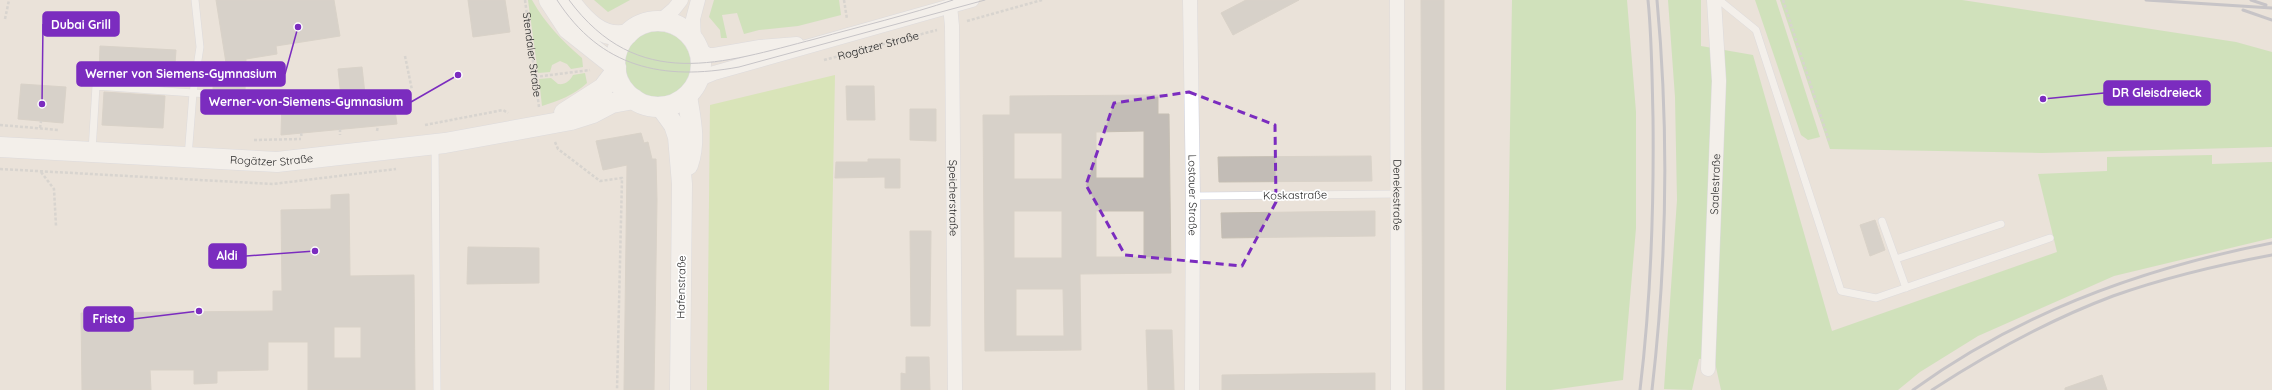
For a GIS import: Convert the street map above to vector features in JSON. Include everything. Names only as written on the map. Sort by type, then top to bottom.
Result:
[{"type":"street","points":[[549,0],[568,29],[606,65],[624,90],[634,99],[646,105],[661,107],[674,104],[692,88],[701,66],[696,45],[693,19],[698,0]]},
{"type":"street","points":[[569,0],[595,29],[616,36],[628,34],[643,24],[660,21],[679,27],[696,45]]},
{"type":"street","points":[[660,21],[674,9],[681,0]]},
{"type":"street","name":"Lostauer Straße","points":[[1190,0],[1193,196],[1192,390]]},
{"type":"street","name":"Denekestraße","points":[[1398,0],[1398,390]]},
{"type":"street","name":"Saalestraße","points":[[1708,369],[1719,81],[1714,0]]},
{"type":"street","name":"Rogätzer Straße","points":[[692,88],[714,73],[967,1]]},
{"type":"street","name":"Speicherstraße","points":[[950,6],[952,26],[955,390]]},
{"type":"street","points":[[606,65],[617,52],[628,34]]},
{"type":"street","name":"Rogätzer Straße","points":[[696,45],[708,55],[714,55],[760,46],[827,41]]},
{"type":"street","name":"Rogätzer Straße","points":[[0,147],[277,162],[435,144],[540,117],[585,101],[603,88],[606,65]]},
{"type":"street","name":"Hafenstraße","points":[[682,184],[692,154],[692,88]]},
{"type":"street","name":"Rogätzer Straße","points":[[540,117],[571,120],[593,113],[612,103],[634,99]]},
{"type":"street","name":"Hafenstraße","points":[[661,107],[676,131],[679,144],[682,184],[680,390]]},
{"type":"lane","points":[[188,158],[193,93],[200,47],[195,0]]},
{"type":"lane","points":[[1719,0],[1756,30],[1841,291],[1876,298],[2050,238]]},
{"type":"lane","points":[[92,151],[96,86],[258,97]]},
{"type":"lane","points":[[435,144],[437,390]]},
{"type":"lane","name":"Koskastraße","points":[[1193,196],[1398,194]]},
{"type":"lane","points":[[1882,221],[1906,288]]},
{"type":"lane","points":[[1896,259],[2001,224]]},
{"type":"path","points":[[5,19],[9,0]]},
{"type":"path","name":"Stendaler Straße","points":[[525,0],[540,117]]},
{"type":"path","name":"Rogätzer Straße","points":[[822,61],[1042,0]]},
{"type":"path","points":[[1782,0],[1829,141]]},
{"type":"path","points":[[405,56],[412,90]]},
{"type":"path","points":[[535,77],[606,65]]},
{"type":"path","points":[[420,126],[503,110]]},
{"type":"path","points":[[0,125],[40,128],[41,121]]},
{"type":"path","points":[[378,126],[378,131],[385,130]]},
{"type":"path","points":[[340,129],[340,135]]},
{"type":"path","points":[[251,140],[274,141],[302,138],[301,133]]},
{"type":"path","points":[[558,149],[600,181],[622,178],[617,390]]},
{"type":"path","points":[[0,169],[227,180]]},
{"type":"path","points":[[41,172],[54,188],[56,226]]},
{"type":"highlighted area","points":[[1189,92],[1275,125],[1276,202],[1242,266],[1125,255],[1086,185],[1114,103]]},
{"type":"green space","points":[[528,0],[532,0],[554,31],[582,58],[583,67],[571,69],[567,64],[560,61],[552,65],[550,72],[538,73]]},
{"type":"green space","points":[[594,0],[630,0],[608,12]]},
{"type":"green space","points":[[714,0],[839,0],[841,15],[798,26],[759,30],[744,34],[737,13],[722,15],[727,38],[721,38],[720,30],[709,17]]},
{"type":"green space","points":[[1512,0],[1627,0],[1636,112],[1636,228],[1623,380],[1551,390],[1506,390]]},
{"type":"green space","points":[[1668,0],[1701,0],[1701,46],[1753,55],[1832,331],[2057,252],[2038,174],[2107,171],[2107,157],[2212,155],[2212,164],[2272,162],[2272,238],[2114,276],[1978,336],[1920,372],[1898,390],[1721,390],[1714,358],[1699,359],[1692,390],[1664,389],[1677,200],[1675,97]]},
{"type":"green space","points":[[1755,0],[1776,0],[1820,137],[1808,140],[1801,135]]},
{"type":"green space","points":[[1780,0],[1962,0],[2236,42],[2272,52],[2272,147],[2042,153],[1830,149]]},
{"type":"green space","points":[[657,31],[670,34],[681,41],[688,52],[691,65],[688,78],[681,89],[670,96],[657,99],[644,96],[633,89],[626,78],[623,65],[626,52],[633,41],[644,34]]},
{"type":"green space","points":[[585,73],[587,83],[577,91],[542,106],[539,79],[551,78],[558,84],[563,84],[569,81],[573,75]]},
{"type":"green space","points":[[835,75],[829,390],[707,390],[710,105]]},
{"type":"building","points":[[216,0],[334,0],[340,36],[276,46],[277,54],[246,59],[245,91],[213,89],[214,62],[226,63]]},
{"type":"building","points":[[468,0],[505,0],[510,32],[473,37]]},
{"type":"building","points":[[1246,0],[1299,0],[1233,35],[1221,13]]},
{"type":"building","points":[[1421,0],[1444,0],[1444,390],[1423,390]]},
{"type":"building","points":[[100,46],[176,50],[174,78],[166,77],[165,86],[104,82],[105,74],[99,74]]},
{"type":"building","points":[[362,67],[365,94],[392,91],[397,124],[281,135],[282,100],[341,97],[338,69]]},
{"type":"building","points":[[21,84],[66,87],[63,123],[18,119]]},
{"type":"building","points":[[846,86],[874,86],[875,120],[847,120]]},
{"type":"building","points":[[104,92],[165,96],[163,128],[102,125]]},
{"type":"building","points":[[1158,95],[1158,114],[1169,114],[1171,273],[1080,274],[1081,350],[985,351],[983,115],[1010,115],[1010,96]],"holes":[[[1144,131],[1144,178],[1096,178],[1096,132]],[[1014,133],[1062,133],[1062,179],[1014,179]],[[1014,211],[1062,211],[1062,258],[1014,258]],[[1096,211],[1144,211],[1144,257],[1096,257]],[[1016,289],[1063,289],[1064,336],[1016,336]]]},
{"type":"building","points":[[910,109],[936,109],[936,141],[910,140]]},
{"type":"building","points":[[641,133],[644,143],[648,142],[652,159],[656,159],[657,200],[654,390],[624,390],[627,165],[603,170],[596,141]]},
{"type":"building","points":[[1371,156],[1372,181],[1219,182],[1218,157]]},
{"type":"building","points":[[868,159],[900,159],[900,188],[885,188],[885,177],[835,178],[836,162],[868,162]]},
{"type":"building","points":[[349,194],[350,276],[414,275],[415,390],[308,390],[308,342],[268,342],[268,370],[217,371],[217,383],[194,384],[194,370],[150,370],[151,390],[82,390],[81,313],[273,311],[273,291],[282,291],[281,210],[331,209],[331,195]],"holes":[[[334,327],[361,327],[361,358],[334,358]]]},
{"type":"building","points":[[1375,211],[1375,236],[1222,238],[1221,213]]},
{"type":"building","points":[[1875,220],[1885,250],[1870,256],[1860,225]]},
{"type":"building","points":[[910,231],[931,231],[930,326],[911,326]]},
{"type":"building","points":[[468,247],[539,248],[539,283],[467,284]]},
{"type":"building","points":[[1146,330],[1172,330],[1174,390],[1148,390]]},
{"type":"building","points":[[906,357],[929,357],[930,390],[901,390],[901,373],[906,374]]},
{"type":"building","points":[[1375,373],[1375,390],[1222,390],[1222,375]]},
{"type":"building","points":[[2102,375],[2107,390],[2065,390],[2065,388]]},
{"type":"tram line","points":[[557,0],[574,23],[593,41],[614,55],[636,64],[660,70],[685,72],[711,71],[739,67],[985,0]]},
{"type":"tram line","points":[[569,0],[596,29],[623,49],[653,60],[683,63],[714,62],[747,56],[919,11],[953,0]]},
{"type":"railway","points":[[1640,390],[1647,322],[1653,186],[1652,74],[1648,0]]},
{"type":"railway","points":[[1652,390],[1661,293],[1665,195],[1665,147],[1661,49],[1657,0]]},
{"type":"railway","points":[[2146,0],[2272,8]]},
{"type":"railway","points":[[2251,0],[2266,5]]},
{"type":"railway","points":[[2243,10],[2272,20]]},
{"type":"railway","points":[[1913,390],[1954,362],[1996,338],[2040,316],[2084,297],[2130,280],[2177,266],[2224,253],[2272,243]]},
{"type":"railway","points":[[1932,390],[1997,350],[2089,305],[2132,289],[2171,278],[2272,255]]},
{"type":"place","name":"Werner von Siemens-Gymnasium","points":[[298,27]]},
{"type":"place","name":"Werner-von-Siemens-Gymnasium","points":[[458,75]]},
{"type":"place","name":"DR Gleisdreieck","points":[[2043,99]]},
{"type":"place","name":"Dubai Grill","points":[[42,104]]},
{"type":"place","name":"Aldi","points":[[315,251]]},
{"type":"place","name":"Fristo","points":[[199,311]]}]
